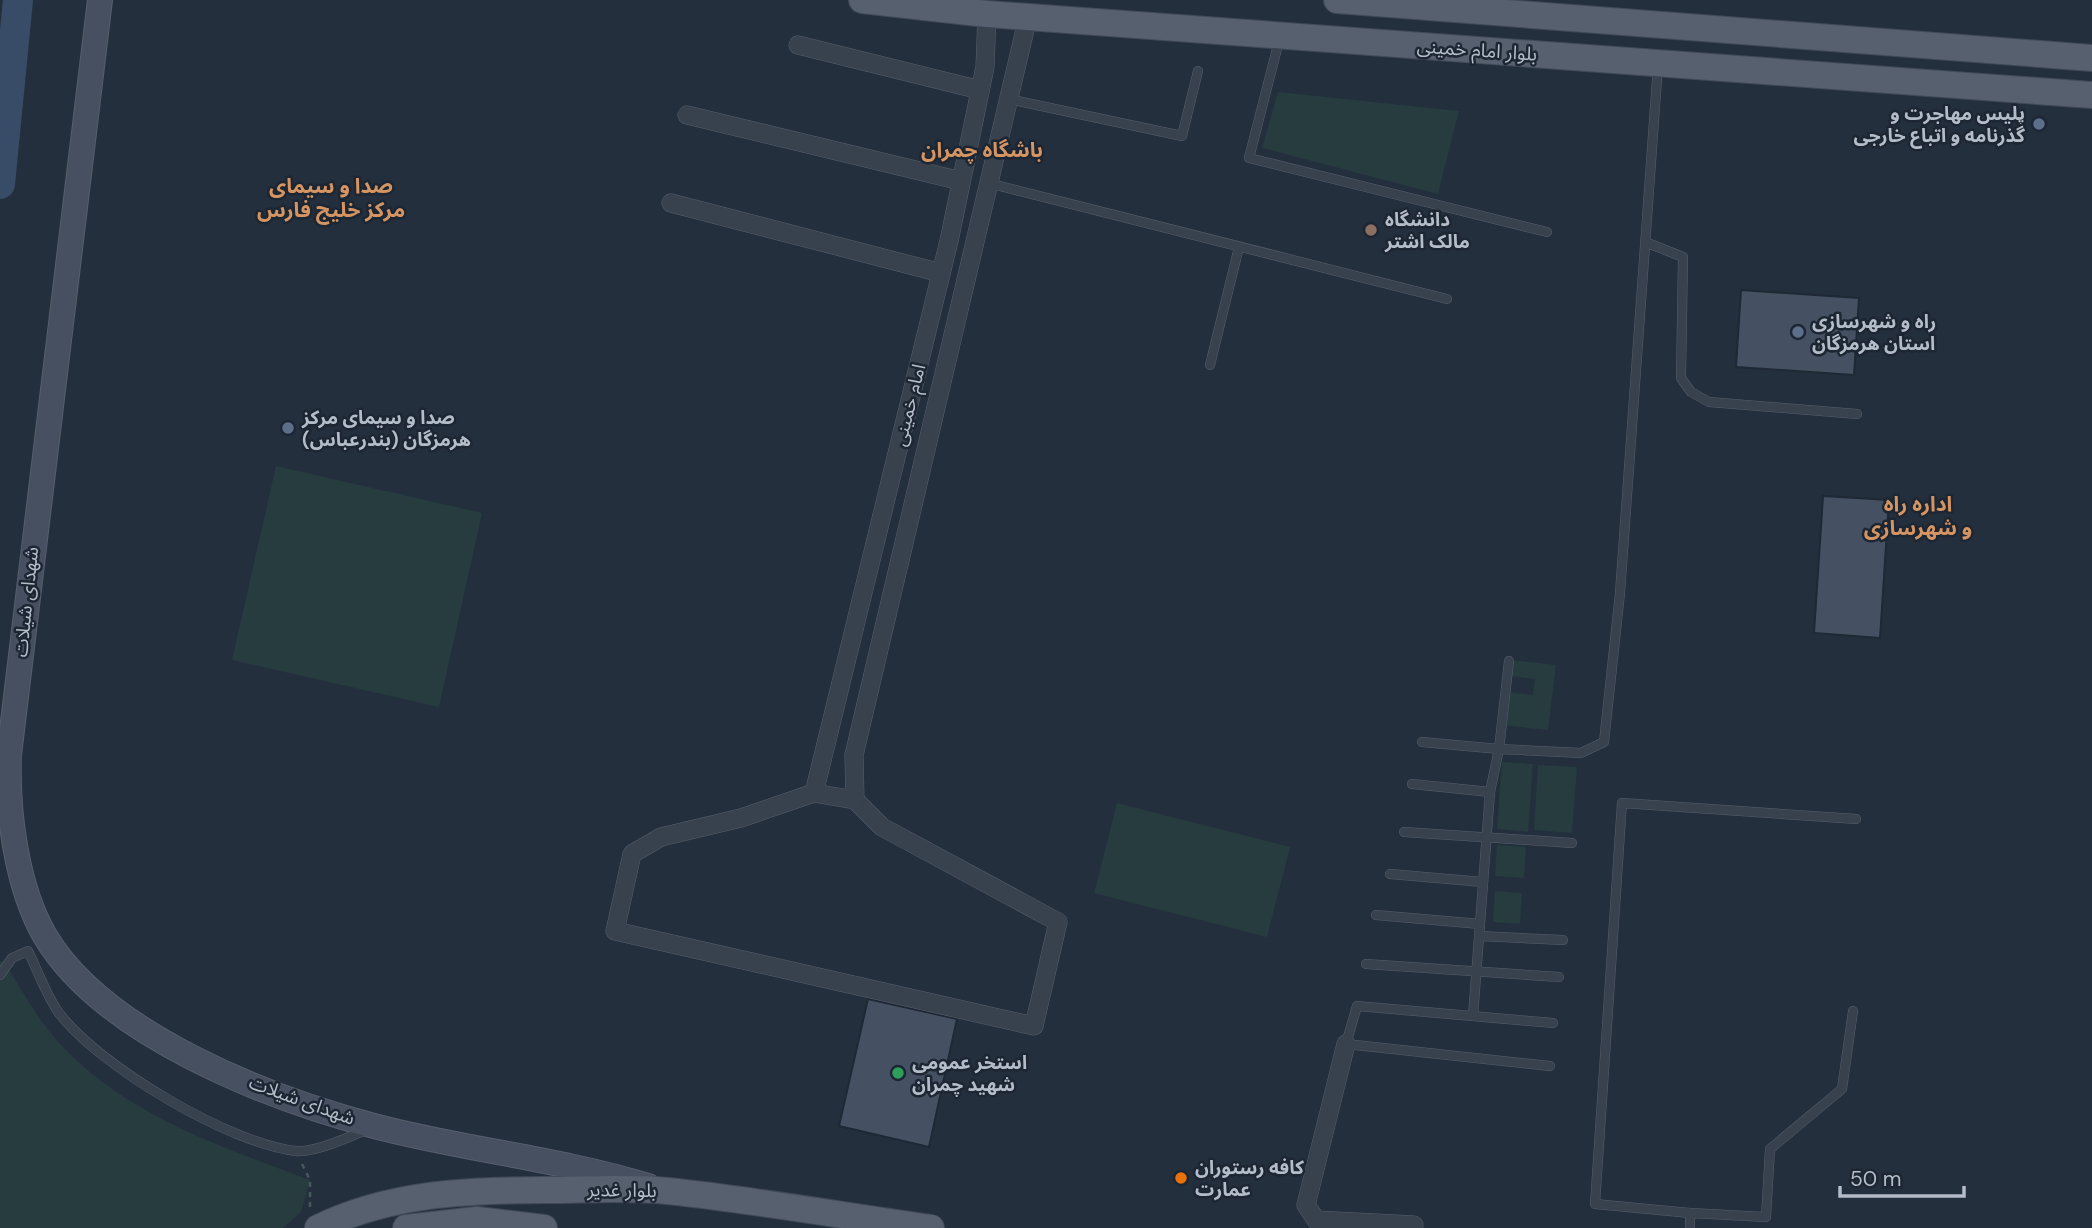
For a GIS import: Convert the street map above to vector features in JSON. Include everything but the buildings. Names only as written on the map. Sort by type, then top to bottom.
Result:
[{"type":"main road","name":"شهدای شیلات","points":[[100,0],[11,736],[9,802],[32,907],[45,935],[78,977],[110,1007],[179,1050],[294,1100],[374,1126],[548,1159],[666,1191]]},
{"type":"main road","name":"بلوار امام خمینی","points":[[862,0],[987,14],[2092,95]]},
{"type":"main road","name":"بلوار امام خمینی","points":[[1337,0],[2092,58]]},
{"type":"main road","points":[[1658,26],[1658,64]]},
{"type":"main road","name":"بلوار غدیر","points":[[313,1222],[431,1194],[513,1190],[666,1191],[930,1228]]},
{"type":"main road","points":[[406,1228],[477,1220],[544,1228]]},
{"type":"street","name":"امام خمینی","points":[[814,793],[947,246],[981,90],[987,14]]},
{"type":"street","points":[[855,800],[854,755],[1028,17]]},
{"type":"street","points":[[798,45],[981,90]]},
{"type":"street","points":[[687,115],[961,181]]},
{"type":"street","points":[[975,116],[1002,121]]},
{"type":"street","points":[[671,203],[941,273]]},
{"type":"street","points":[[947,246],[971,251]]},
{"type":"street","points":[[923,348],[947,354]]},
{"type":"street","points":[[896,459],[922,464]]},
{"type":"street","points":[[871,564],[898,569]]},
{"type":"street","points":[[847,665],[874,671]]},
{"type":"street","points":[[814,793],[855,800],[882,827],[1058,922],[1034,1026],[615,931],[632,854],[661,837],[741,818],[814,793]]},
{"type":"street","points":[[1346,1044],[1306,1205],[1316,1220],[1414,1225]]},
{"type":"lane","points":[[1280,36],[1250,158],[1547,233]]},
{"type":"lane","points":[[1422,743],[1581,753],[1604,742],[1620,593],[1658,64]]},
{"type":"lane","points":[[1007,99],[1182,136],[1198,71]]},
{"type":"lane","points":[[988,183],[1447,299]]},
{"type":"lane","points":[[1645,242],[1683,257],[1681,378],[1691,392],[1709,402],[1857,414]]},
{"type":"lane","points":[[1210,365],[1239,247]]},
{"type":"lane","points":[[1473,1016],[1490,792],[1499,749],[1509,661]]},
{"type":"lane","points":[[1412,785],[1490,792]]},
{"type":"lane","points":[[1853,1011],[1842,1089],[1770,1149],[1766,1217],[1595,1204],[1622,803],[1856,819]]},
{"type":"lane","points":[[1404,832],[1572,843]]},
{"type":"lane","points":[[1390,874],[1483,882]]},
{"type":"lane","points":[[1376,915],[1480,924]]},
{"type":"lane","points":[[1479,936],[1563,940]]},
{"type":"lane","points":[[0,975],[12,958],[28,951],[59,1013],[97,1051],[165,1098],[226,1128],[298,1152],[347,1138],[374,1126]]},
{"type":"lane","points":[[1366,964],[1559,977]]},
{"type":"lane","points":[[1550,1066],[1346,1044],[1357,1006],[1553,1023]]},
{"type":"lane","points":[[1689,1228],[1690,1213]]},
{"type":"path","points":[[298,1152],[310,1180],[313,1222]]},
{"type":"green space","points":[[1278,92],[1459,111],[1438,194],[1262,148]]},
{"type":"green space","points":[[276,466],[482,513],[439,707],[232,660]]},
{"type":"green space","points":[[1509,660],[1556,665],[1548,730],[1502,725],[1506,692],[1533,695],[1535,679],[1508,676]]},
{"type":"green space","points":[[1502,762],[1533,764],[1528,832],[1497,829]]},
{"type":"green space","points":[[1538,765],[1577,767],[1572,833],[1534,830]]},
{"type":"green space","points":[[1117,803],[1290,847],[1267,937],[1094,893]]},
{"type":"green space","points":[[1497,845],[1526,847],[1524,878],[1495,876]]},
{"type":"green space","points":[[1495,891],[1522,893],[1520,924],[1493,922]]},
{"type":"green space","points":[[0,961],[4,962],[54,1037],[88,1071],[116,1092],[210,1142],[310,1180],[301,1212],[283,1228],[0,1228]]},
{"type":"waterway","points":[[0,184],[18,0]]},
{"type":"place","name":"پلیس مهاجرت و گذرنامه و اتباع خارجى","points":[[2039,124]]},
{"type":"place","name":"دانشگاه مالک اشتر","points":[[1371,230]]},
{"type":"place","name":"راه و شهرسازی استان هرمزگان","points":[[1798,332]]},
{"type":"place","name":"صدا و سیمای مرکز هرمزگان (بندرعباس)","points":[[288,428]]},
{"type":"place","name":"استخر عمومی شهید چمران","points":[[898,1073]]},
{"type":"place","name":"کافه رستوران عمارت","points":[[1181,1178]]},
{"type":"district","name":"باشگاه چمران","points":[[982,150]]},
{"type":"district","name":"صدا و سیمای مرکز خلیج فارس","points":[[331,198]]},
{"type":"district","name":"اداره راه و شهرسازی","points":[[1918,516]]}]
